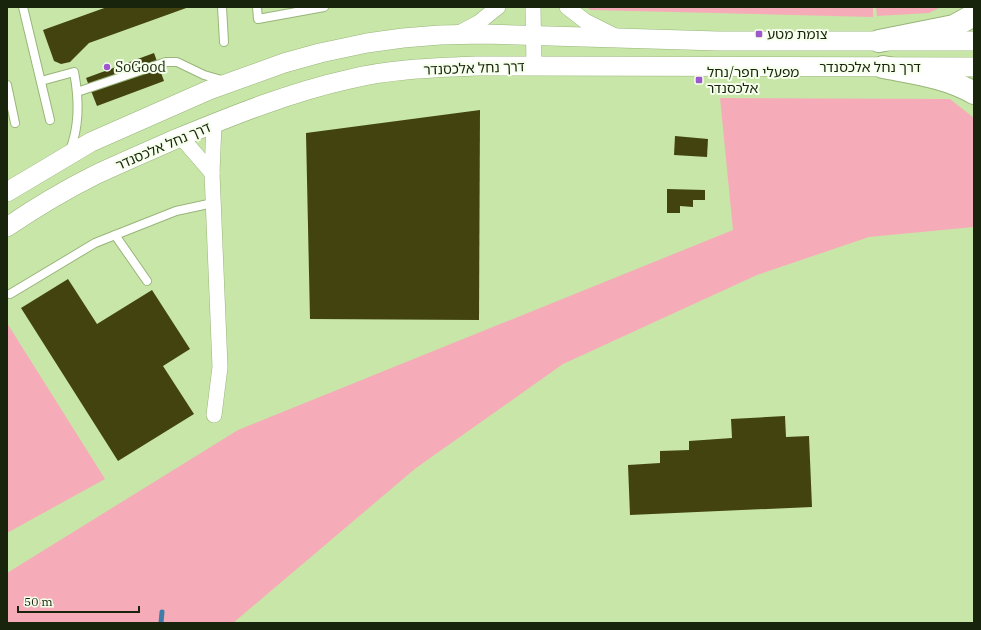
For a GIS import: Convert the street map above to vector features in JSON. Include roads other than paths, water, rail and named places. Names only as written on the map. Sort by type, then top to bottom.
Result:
[{"type":"highway","points":[[879,41],[954,26],[974,15]]},
{"type":"highway","points":[[883,67],[948,82],[974,93]]},
{"type":"street","points":[[457,34],[478,23],[498,7]]},
{"type":"street","points":[[533,7],[534,66]]},
{"type":"street","points":[[567,7],[585,21],[620,38]]},
{"type":"street","name":"דרך נחל אלכסנדר","points":[[7,192],[91,142],[209,90],[284,63],[320,53],[367,43],[403,38],[457,34],[718,41],[974,41]]},
{"type":"street","name":"דרך נחל אלכסנדר","points":[[7,227],[64,191],[94,175],[214,124],[284,97],[351,78],[430,68],[476,66],[974,67]]},
{"type":"street","points":[[214,124],[212,172],[220,367],[214,414]]},
{"type":"street","points":[[181,138],[212,172]]},
{"type":"lane","points":[[23,7],[50,120]]},
{"type":"lane","points":[[222,7],[224,42]]},
{"type":"lane","points":[[258,7],[258,19],[324,7]]},
{"type":"lane","points":[[78,92],[166,62],[177,62],[204,75],[230,82]]},
{"type":"lane","points":[[41,81],[74,72],[78,92],[76,127],[74,140],[68,155]]},
{"type":"lane","points":[[7,85],[16,123]]},
{"type":"lane","points":[[10,294],[95,244],[115,235],[176,211],[213,203]]},
{"type":"lane","points":[[115,235],[147,281]]},
{"type":"waterway","points":[[161,623],[162,612]]},
{"type":"place","name":"צומת מטע","points":[[759,34]]},
{"type":"place","name":"SoGood","points":[[107,67]]},
{"type":"place","name":"מפעלי חפר/נחל אלכסנדר","points":[[699,80]]}]
